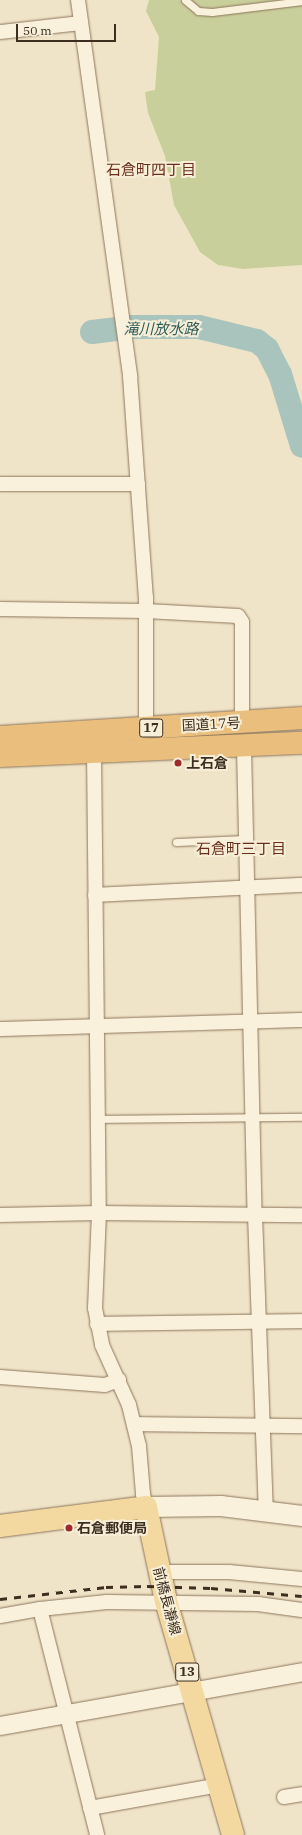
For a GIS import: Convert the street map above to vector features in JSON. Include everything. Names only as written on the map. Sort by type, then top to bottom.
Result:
[{"type":"highway","name":"国道17号","points":[[0,737],[302,718]]},
{"type":"highway","name":"国道17号","points":[[0,756],[94,751],[244,747],[302,743]]},
{"type":"main road","points":[[0,1526],[146,1507],[200,1506],[266,1510],[302,1516]]},
{"type":"main road","name":"前橋長瀞線","points":[[146,1507],[166,1601],[233,1835]]},
{"type":"street","points":[[78,0],[80,23],[128,349],[146,611],[146,728]]},
{"type":"street","points":[[0,32],[80,23]]},
{"type":"street","points":[[0,484],[138,484]]},
{"type":"street","points":[[0,609],[146,611],[234,616],[240,618],[242,622],[242,722]]},
{"type":"street","points":[[244,747],[256,1216],[266,1510]]},
{"type":"street","points":[[94,751],[98,1213],[95,1308],[97,1324],[108,1359],[119,1380],[134,1424],[146,1507]]},
{"type":"street","points":[[95,895],[302,885]]},
{"type":"street","points":[[0,1029],[302,1020]]},
{"type":"street","points":[[0,1215],[98,1213],[256,1216],[302,1215]]},
{"type":"street","points":[[97,1324],[302,1321]]},
{"type":"street","points":[[0,1377],[105,1385],[119,1380]]},
{"type":"street","points":[[134,1424],[264,1427],[302,1426]]},
{"type":"street","points":[[159,1572],[229,1572],[302,1579]]},
{"type":"street","points":[[0,1616],[40,1609],[107,1602],[166,1601],[258,1604],[302,1610]]},
{"type":"street","points":[[40,1609],[97,1835]]},
{"type":"street","points":[[0,1726],[193,1691],[301,1674]]},
{"type":"street","points":[[90,1808],[219,1785]]},
{"type":"street","points":[[284,1797],[302,1794]]},
{"type":"lane","points":[[185,0],[198,11],[212,12],[302,1]]},
{"type":"lane","points":[[176,842],[246,840]]},
{"type":"lane","points":[[96,1118],[302,1117]]},
{"type":"green space","points":[[149,0],[302,0],[302,265],[243,269],[218,265],[200,252],[174,205],[165,156],[148,113],[145,92],[155,90],[159,37],[146,11]]},
{"type":"waterway","name":"滝川放水路","points":[[92,332],[132,327],[199,327],[257,341],[267,349],[280,374],[302,446]]},
{"type":"railway","points":[[0,1599],[106,1587],[147,1586],[211,1588],[302,1596]]},
{"type":"place","name":"上石倉","points":[[178,763]]},
{"type":"place","name":"石倉郵便局","points":[[69,1528]]},
{"type":"district","name":"石倉町四丁目","points":[[151,170]]},
{"type":"district","name":"石倉町三丁目","points":[[241,849]]}]
